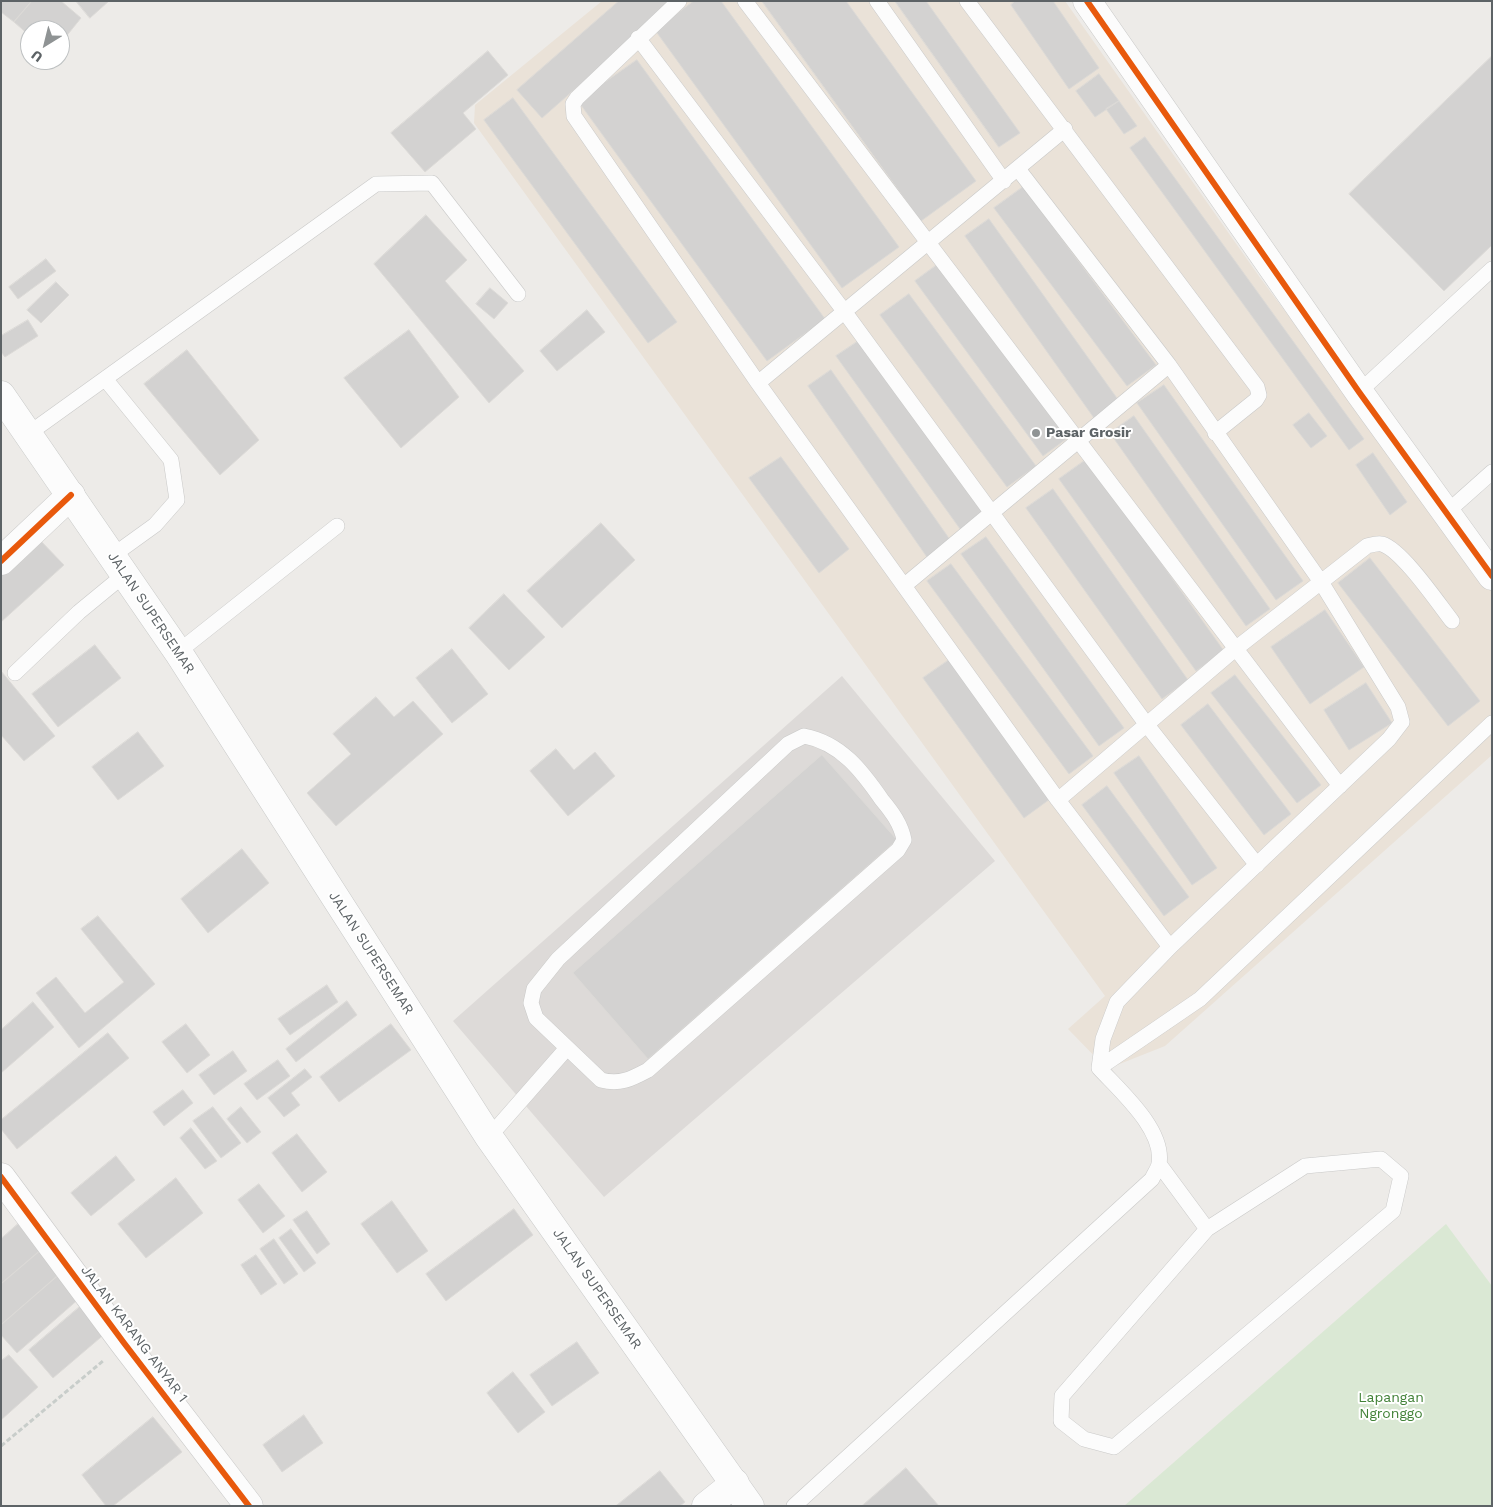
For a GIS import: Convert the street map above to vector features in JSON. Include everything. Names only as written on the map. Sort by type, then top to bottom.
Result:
[{"type":"main road","points":[[1087,1],[1359,392],[1492,576]]},
{"type":"main road","name":"JALAN SUPERSEMAR","points":[[1,395],[178,652],[489,1137],[750,1506]]},
{"type":"main road","points":[[1,561],[71,495]]},
{"type":"main road","name":"JALAN KARANG ANYAR 1","points":[[1,1177],[124,1343],[249,1506]]},
{"type":"main road","points":[[706,1506],[735,1483]]},
{"type":"lane","points":[[679,1],[576,98],[573,104],[574,116],[758,383],[1058,800],[1170,947]]},
{"type":"lane","points":[[745,1],[928,241],[1234,650],[1340,786]]},
{"type":"lane","points":[[877,1],[1004,180]]},
{"type":"lane","points":[[966,1],[1065,129],[1257,387],[1259,395],[1256,400],[1215,433]]},
{"type":"lane","points":[[638,38],[993,512],[1147,725],[1257,865]]},
{"type":"lane","points":[[758,383],[928,241],[1018,170],[1065,129]]},
{"type":"lane","points":[[794,1506],[1152,1179],[1159,1164],[1158,1146],[1150,1125],[1100,1068],[1103,1038],[1117,1002],[1170,947],[1390,739],[1402,722],[1398,707],[1321,582],[1168,365],[1018,170]]},
{"type":"lane","points":[[28,434],[106,380],[376,184],[432,183],[518,294]]},
{"type":"lane","points":[[1359,392],[1492,268]]},
{"type":"lane","points":[[905,585],[1168,365]]},
{"type":"lane","points":[[15,673],[79,612],[118,565],[177,500],[172,460],[106,380]]},
{"type":"lane","points":[[1446,513],[1492,472]]},
{"type":"lane","points":[[178,652],[337,526]]},
{"type":"lane","points":[[1058,800],[1234,650],[1367,546],[1381,544],[1392,550],[1407,564],[1452,621]]},
{"type":"lane","points":[[1100,1068],[1200,999],[1492,723]]},
{"type":"lane","points":[[804,736],[824,742],[856,764],[897,820],[902,831],[904,840],[890,859],[648,1070],[628,1081],[614,1083],[601,1080],[568,1048],[536,1018],[531,1003],[534,989],[558,959],[796,739],[804,736]]},
{"type":"lane","points":[[489,1137],[568,1048]]},
{"type":"lane","points":[[1381,1159],[1401,1176],[1393,1211],[1114,1447],[1084,1440],[1061,1421],[1062,1396],[1207,1229],[1304,1166],[1381,1159]]},
{"type":"lane","points":[[1159,1164],[1207,1229]]},
{"type":"path","points":[[1,1446],[124,1343]]},
{"type":"shaded area","name":"Pasar Grosir","points":[[602,1],[1065,1],[1261,279],[1492,588],[1492,755],[1165,1046],[1107,1069],[1068,1029],[1105,996],[474,123],[475,105]]},
{"type":"shaded area","points":[[842,676],[995,861],[604,1197],[453,1021]]},
{"type":"green space","name":"Lapangan Ngronggo","points":[[1446,1224],[1492,1286],[1492,1506],[1124,1506]]},
{"type":"building","points":[[1,1],[32,1],[14,22],[1,12]]},
{"type":"building","points":[[32,1],[61,1],[81,18],[70,32],[70,20],[20,20],[20,27],[14,22]]},
{"type":"building","points":[[76,1],[109,1],[90,18]]},
{"type":"building","points":[[619,1],[675,1],[542,118],[517,90]]},
{"type":"building","points":[[694,1],[721,1],[899,247],[842,288],[655,30]]},
{"type":"building","points":[[762,1],[846,1],[976,181],[921,221]]},
{"type":"building","points":[[895,1],[926,1],[1020,133],[999,147]]},
{"type":"building","points":[[1015,1],[1053,1],[1099,68],[1069,89],[1011,5]]},
{"type":"building","points":[[488,51],[508,75],[463,113],[476,129],[425,172],[391,133]]},
{"type":"building","points":[[1492,56],[1492,245],[1444,291],[1349,194]]},
{"type":"building","points":[[637,60],[825,319],[767,361],[578,101]]},
{"type":"building","points":[[1099,74],[1119,101],[1095,117],[1076,91]]},
{"type":"building","points":[[513,98],[677,322],[648,343],[484,120]]},
{"type":"building","points":[[1119,101],[1137,126],[1124,134],[1106,109]]},
{"type":"building","points":[[1145,137],[1364,439],[1349,450],[1130,148]]},
{"type":"building","points":[[1023,187],[1156,365],[1127,386],[994,208]]},
{"type":"building","points":[[426,215],[467,260],[445,281],[524,371],[489,403],[374,264]]},
{"type":"building","points":[[989,219],[1119,401],[1094,418],[965,236]]},
{"type":"building","points":[[46,259],[56,271],[18,299],[9,287]]},
{"type":"building","points":[[941,262],[1069,437],[1043,456],[915,281]]},
{"type":"building","points":[[56,282],[69,295],[41,323],[27,310]]},
{"type":"building","points":[[490,288],[508,303],[494,319],[476,304]]},
{"type":"building","points":[[909,294],[1036,466],[1007,487],[880,315]]},
{"type":"building","points":[[587,310],[605,332],[557,371],[540,351]]},
{"type":"building","points":[[28,320],[38,336],[5,357],[1,352],[1,336]]},
{"type":"building","points":[[409,330],[459,397],[401,448],[344,378]]},
{"type":"building","points":[[860,340],[987,516],[963,533],[836,356]]},
{"type":"building","points":[[187,350],[259,440],[220,475],[144,384]]},
{"type":"building","points":[[831,370],[953,544],[929,560],[808,386]]},
{"type":"building","points":[[1164,385],[1303,581],[1276,600],[1137,403]]},
{"type":"building","points":[[1309,413],[1327,436],[1311,448],[1293,425]]},
{"type":"building","points":[[1134,416],[1270,609],[1246,626],[1110,433]]},
{"type":"building","points":[[1373,453],[1407,502],[1390,515],[1356,465]]},
{"type":"building","points":[[781,457],[849,549],[819,573],[749,478]]},
{"type":"building","points":[[1087,459],[1224,651],[1196,671],[1059,479]]},
{"type":"building","points":[[1053,489],[1188,680],[1162,699],[1026,508]]},
{"type":"building","points":[[601,523],[635,560],[562,628],[527,591]]},
{"type":"building","points":[[986,537],[1124,728],[1099,746],[961,554]]},
{"type":"building","points":[[38,538],[64,565],[1,622],[1,573]]},
{"type":"building","points":[[1370,558],[1480,701],[1448,726],[1338,583]]},
{"type":"building","points":[[951,564],[1093,756],[1069,774],[927,581]]},
{"type":"building","points":[[504,594],[545,637],[509,670],[469,628]]},
{"type":"building","points":[[1325,610],[1364,667],[1310,704],[1271,647]]},
{"type":"building","points":[[95,645],[121,678],[58,727],[32,694]]},
{"type":"building","points":[[452,649],[488,694],[452,723],[416,678]]},
{"type":"building","points":[[949,660],[1050,799],[1024,818],[923,678]]},
{"type":"building","points":[[1,671],[55,736],[24,761],[1,735]]},
{"type":"building","points":[[1235,675],[1321,785],[1297,803],[1211,693]]},
{"type":"building","points":[[1366,683],[1392,723],[1349,750],[1324,710]]},
{"type":"building","points":[[376,697],[394,717],[413,701],[443,734],[336,826],[307,793],[351,754],[333,734]]},
{"type":"building","points":[[1208,704],[1291,814],[1264,835],[1181,725]]},
{"type":"building","points":[[138,732],[164,766],[118,800],[92,767]]},
{"type":"building","points":[[556,749],[574,770],[595,752],[615,776],[568,816],[530,771]]},
{"type":"building","points":[[822,755],[897,840],[648,1059],[573,973]]},
{"type":"building","points":[[1139,756],[1217,868],[1192,885],[1114,773]]},
{"type":"building","points":[[1107,786],[1189,897],[1164,916],[1082,805]]},
{"type":"building","points":[[242,849],[269,883],[208,933],[181,899]]},
{"type":"building","points":[[98,916],[155,984],[79,1048],[36,993],[56,977],[85,1013],[124,982],[81,929]]},
{"type":"building","points":[[327,985],[338,1002],[290,1035],[278,1019]]},
{"type":"building","points":[[347,1001],[357,1015],[296,1062],[286,1049]]},
{"type":"building","points":[[33,1002],[54,1027],[1,1073],[1,1030]]},
{"type":"building","points":[[186,1024],[210,1055],[187,1073],[162,1042]]},
{"type":"building","points":[[391,1024],[411,1050],[339,1102],[320,1077]]},
{"type":"building","points":[[108,1033],[129,1058],[17,1149],[1,1129],[1,1120]]},
{"type":"building","points":[[233,1051],[247,1071],[214,1095],[199,1075]]},
{"type":"building","points":[[278,1060],[290,1076],[257,1100],[244,1084]]},
{"type":"building","points":[[305,1069],[312,1077],[291,1093],[300,1105],[284,1117],[268,1098]]},
{"type":"building","points":[[183,1090],[193,1103],[164,1126],[153,1112]]},
{"type":"building","points":[[213,1107],[241,1143],[221,1158],[193,1121]]},
{"type":"building","points":[[241,1107],[261,1132],[247,1143],[227,1119]]},
{"type":"building","points":[[191,1128],[217,1161],[205,1169],[180,1138]]},
{"type":"building","points":[[297,1134],[327,1172],[302,1192],[272,1153]]},
{"type":"building","points":[[116,1156],[135,1180],[91,1216],[71,1193]]},
{"type":"building","points":[[176,1178],[203,1213],[146,1258],[118,1224]]},
{"type":"building","points":[[259,1184],[285,1216],[263,1233],[238,1200]]},
{"type":"building","points":[[392,1201],[428,1251],[397,1273],[361,1224]]},
{"type":"building","points":[[514,1209],[533,1235],[446,1301],[426,1274]]},
{"type":"building","points":[[307,1211],[330,1244],[317,1254],[293,1220]]},
{"type":"building","points":[[18,1224],[41,1250],[1,1284],[1,1239]]},
{"type":"building","points":[[291,1229],[316,1263],[304,1272],[279,1238]]},
{"type":"building","points":[[274,1239],[298,1274],[284,1284],[260,1249]]},
{"type":"building","points":[[41,1250],[61,1273],[1,1325],[1,1284]]},
{"type":"building","points":[[256,1255],[277,1284],[261,1295],[241,1265]]},
{"type":"building","points":[[61,1273],[81,1297],[17,1353],[1,1335],[1,1325]]},
{"type":"building","points":[[83,1304],[107,1332],[53,1378],[29,1350]]},
{"type":"building","points":[[577,1342],[599,1373],[552,1406],[530,1375]]},
{"type":"building","points":[[9,1355],[38,1387],[1,1420],[1,1361]]},
{"type":"building","points":[[513,1372],[545,1412],[518,1433],[487,1393]]},
{"type":"building","points":[[304,1415],[323,1443],[282,1472],[263,1445]]},
{"type":"building","points":[[153,1417],[182,1452],[113,1506],[106,1506],[82,1475]]},
{"type":"building","points":[[906,1468],[939,1506],[862,1506]]},
{"type":"building","points":[[660,1471],[685,1502],[680,1506],[616,1506]]},
{"type":"cycle path","points":[[1087,1],[1359,392],[1492,576]]},
{"type":"cycle path","points":[[1,561],[71,495]]},
{"type":"cycle path","points":[[1,1177],[124,1343],[249,1506]]},
{"type":"place","name":"Pasar Grosir","points":[[1036,433]]}]
